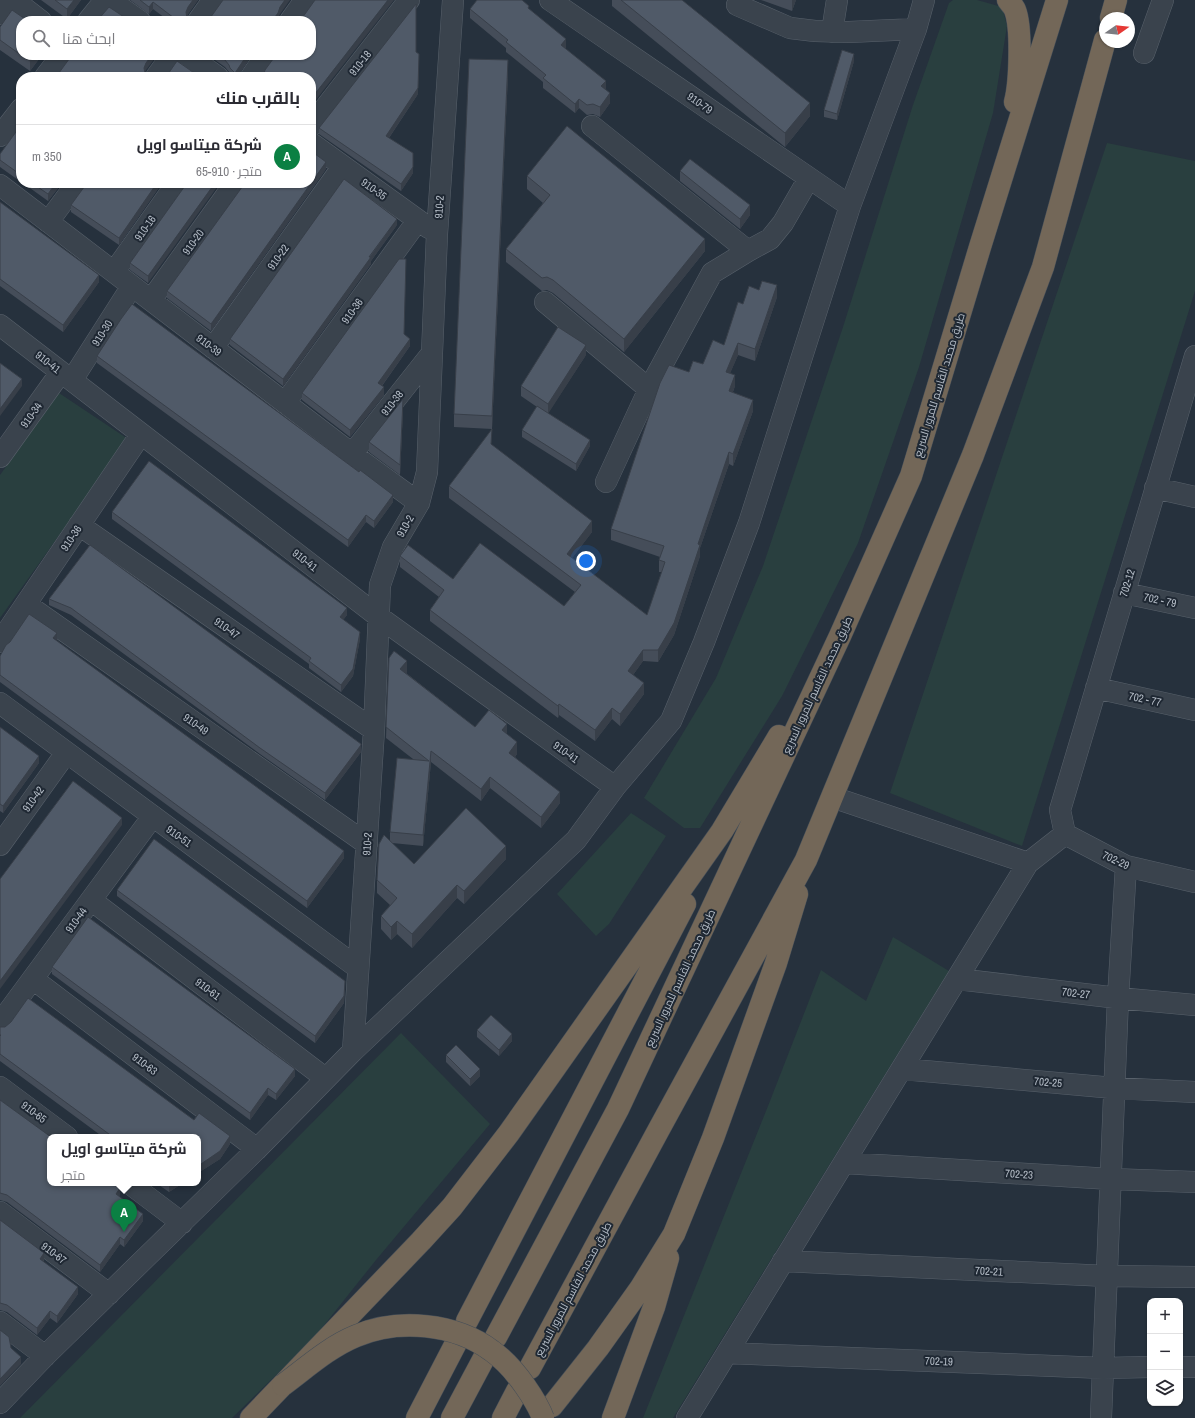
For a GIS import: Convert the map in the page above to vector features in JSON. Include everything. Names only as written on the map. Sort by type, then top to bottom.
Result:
[{"type":"highway","points":[[980,247],[1018,88],[1019,26],[1015,9],[1008,0]]},
{"type":"highway","name":"طريق محمد القاسم للمرور السريع","points":[[496,1337],[618,1109],[840,636],[912,476],[980,247],[1057,0]]},
{"type":"highway","points":[[1113,12],[1116,0]]},
{"type":"highway","name":"طريق محمد القاسم للمرور السريع","points":[[530,1368],[806,860],[973,455],[1043,267],[1103,48]]},
{"type":"highway","points":[[467,1322],[722,832],[840,636]]},
{"type":"highway","points":[[251,1418],[452,1207],[509,1133],[530,1101],[722,832]]},
{"type":"highway","points":[[613,1418],[654,1308],[674,1234],[713,1138],[776,963],[806,860]]},
{"type":"highway","points":[[283,1385],[336,1346],[356,1336],[386,1327],[425,1326],[460,1333],[491,1350],[505,1361],[517,1374],[536,1402],[548,1412],[598,1348],[640,1289],[674,1234]]},
{"type":"highway","points":[[417,1418],[456,1343]]},
{"type":"highway","points":[[452,1418],[484,1358]]},
{"type":"highway","points":[[503,1418],[517,1391]]},
{"type":"street","points":[[0,14],[9,0]]},
{"type":"street","points":[[14,0],[35,16]]},
{"type":"street","points":[[92,16],[105,0]]},
{"type":"street","points":[[110,0],[133,16]]},
{"type":"street","points":[[202,16],[213,0]]},
{"type":"street","points":[[294,16],[305,0]]},
{"type":"street","name":"910-18","points":[[316,120],[409,0]]},
{"type":"street","name":"910-2","points":[[353,1051],[374,730],[380,585],[393,546],[419,503],[427,472],[437,234],[454,0]]},
{"type":"street","name":"910-79","points":[[550,0],[850,206]]},
{"type":"street","points":[[832,32],[837,0]]},
{"type":"street","points":[[0,1403],[45,1356],[258,1149],[325,1078],[576,840],[616,787],[671,720],[704,642],[749,523],[850,206],[916,29],[924,0]]},
{"type":"street","points":[[1144,53],[1163,0]]},
{"type":"street","points":[[737,5],[790,28],[832,32],[916,29]]},
{"type":"street","points":[[49,72],[58,60]]},
{"type":"street","points":[[160,72],[168,60]]},
{"type":"street","points":[[195,60],[211,72]]},
{"type":"street","points":[[254,72],[263,60]]},
{"type":"street","points":[[0,136],[16,115]]},
{"type":"street","points":[[592,126],[748,251]]},
{"type":"street","name":"910-35","points":[[316,147],[437,234]]},
{"type":"street","name":"910-22","points":[[213,348],[343,166]]},
{"type":"street","points":[[606,482],[649,389],[712,273],[770,239],[783,223],[809,178]]},
{"type":"street","name":"910-39","points":[[0,185],[352,454],[419,503]]},
{"type":"street","points":[[48,222],[73,188]]},
{"type":"street","name":"910-16","points":[[114,272],[173,188]]},
{"type":"street","name":"910-20","points":[[151,300],[231,188]]},
{"type":"street","name":"910-36","points":[[285,403],[418,220]]},
{"type":"street","name":"910-30","points":[[66,376],[132,286]]},
{"type":"street","points":[[544,302],[649,389]]},
{"type":"street","name":"910-41","points":[[0,325],[379,617],[616,787]]},
{"type":"street","name":"910-38","points":[[352,454],[432,353]]},
{"type":"street","name":"702-12","points":[[1065,834],[1060,810],[1155,488],[1192,380],[1195,356]]},
{"type":"street","name":"910-34","points":[[0,457],[66,376]]},
{"type":"street","name":"910-36","points":[[0,642],[141,434]]},
{"type":"street","points":[[1155,488],[1195,497]]},
{"type":"street","name":"910-47","points":[[79,525],[374,730]]},
{"type":"street","name":"702 - 79","points":[[1124,593],[1195,608]]},
{"type":"street","name":"910-49","points":[[26,604],[367,844]]},
{"type":"street","name":"702 - 77","points":[[1096,688],[1195,710]]},
{"type":"street","name":"910-51","points":[[0,703],[358,968]]},
{"type":"street","name":"910-42","points":[[2,838],[66,753]]},
{"type":"street","points":[[832,797],[1028,863]]},
{"type":"street","name":"910-44","points":[[0,1023],[153,816]]},
{"type":"street","points":[[687,1418],[1028,863],[1065,834]]},
{"type":"street","name":"702-29","points":[[1065,834],[1126,866],[1195,882]]},
{"type":"street","points":[[1101,1418],[1118,998],[1126,866]]},
{"type":"street","name":"910-61","points":[[91,900],[325,1078]]},
{"type":"street","name":"910-63","points":[[33,979],[258,1149]]},
{"type":"street","name":"702-27","points":[[957,979],[1118,998],[1195,1005]]},
{"type":"street","name":"702-25","points":[[902,1069],[1114,1088],[1195,1092]]},
{"type":"street","name":"910-65","points":[[0,1087],[63,1134]]},
{"type":"street","name":"702-23","points":[[844,1163],[1111,1179],[1195,1182]]},
{"type":"street","points":[[133,1186],[182,1223]]},
{"type":"street","name":"910-67","points":[[0,1212],[109,1294]]},
{"type":"street","name":"702-21","points":[[783,1261],[1107,1276],[1195,1277]]},
{"type":"street","points":[[0,1322],[45,1356]]},
{"type":"street","name":"702-19","points":[[727,1353],[1103,1368],[1147,1368]]},
{"type":"street","points":[[1183,1367],[1195,1367]]},
{"type":"green space","points":[[953,0],[977,0],[1002,7],[1007,26],[993,113],[919,367],[858,543],[782,696],[700,828],[684,828],[644,798],[716,678],[763,566],[843,327],[913,105],[949,3]]},
{"type":"green space","points":[[1107,143],[1195,161],[1195,291],[1022,846],[890,793]]},
{"type":"green space","points":[[59,393],[128,439],[0,618],[0,475]]},
{"type":"green space","points":[[631,813],[666,836],[609,924],[596,936],[557,894]]},
{"type":"green space","points":[[893,937],[949,971],[673,1418],[643,1418],[821,970],[866,1001]]},
{"type":"green space","points":[[401,1033],[490,1124],[376,1260],[313,1339],[232,1418],[20,1418]]},
{"type":"building","points":[[55,0],[74,0],[67,9]]},
{"type":"building","points":[[140,0],[193,0],[188,7],[187,16],[171,16],[153,2],[149,7]]},
{"type":"building","points":[[223,0],[285,0],[276,16],[212,16]]},
{"type":"building","points":[[315,0],[388,0],[316,93],[316,72],[264,72],[272,60],[316,60],[316,16],[304,16]]},
{"type":"building","points":[[477,0],[522,0],[529,6],[528,8],[566,39],[561,45],[606,81],[601,86],[610,93],[600,107],[593,104],[587,105],[579,99],[575,104],[543,78],[546,75],[506,42],[508,40],[470,9]]},
{"type":"building","points":[[621,0],[682,0],[810,103],[785,133]]},
{"type":"building","points":[[416,4],[416,52],[419,54],[418,88],[386,136],[413,153],[413,167],[401,184],[319,128]]},
{"type":"building","points":[[109,7],[122,16],[101,16]]},
{"type":"building","points":[[12,10],[21,16],[16,16],[16,51],[0,40],[0,27]]},
{"type":"building","points":[[842,50],[854,54],[837,114],[824,110]]},
{"type":"building","points":[[469,59],[508,60],[492,416],[454,414]]},
{"type":"building","points":[[68,60],[148,60],[144,68],[145,72],[60,72]]},
{"type":"building","points":[[225,60],[244,60],[236,72],[230,68]]},
{"type":"building","points":[[177,61],[193,72],[169,72]]},
{"type":"building","points":[[567,126],[705,239],[624,339],[553,280],[547,277],[542,278],[506,249],[550,195],[527,176]]},
{"type":"building","points":[[16,132],[16,171],[0,160],[0,154]]},
{"type":"building","points":[[316,155],[326,162],[316,176]]},
{"type":"building","points":[[690,159],[750,205],[740,219],[680,171]]},
{"type":"building","points":[[344,179],[397,219],[283,379],[230,339]]},
{"type":"building","points":[[39,188],[52,188],[48,194]]},
{"type":"building","points":[[83,188],[154,188],[119,238],[71,205]]},
{"type":"building","points":[[183,188],[211,188],[148,276],[130,263]]},
{"type":"building","points":[[241,188],[308,188],[211,324],[167,291]]},
{"type":"building","points":[[0,202],[99,275],[63,325],[0,279]]},
{"type":"building","points":[[399,259],[406,259],[404,334],[410,339],[378,383],[384,387],[350,430],[302,393]]},
{"type":"building","points":[[762,281],[777,285],[755,349],[738,343],[726,372],[735,375],[729,391],[753,400],[733,454],[729,452],[698,544],[700,545],[674,623],[658,650],[643,650],[628,671],[644,683],[620,714],[612,708],[595,730],[559,704],[558,706],[430,610],[444,590],[400,556],[408,545],[453,579],[480,543],[564,606],[581,585],[449,486],[492,429],[491,444],[592,521],[567,554],[647,615],[665,562],[659,560],[664,546],[611,529],[660,383],[669,365],[689,372],[693,361],[703,364],[713,340],[724,345],[738,302],[743,304],[749,286],[759,290]]},
{"type":"building","points":[[132,304],[359,472],[360,470],[393,495],[374,521],[366,515],[348,540],[97,356]]},
{"type":"building","points":[[558,327],[586,345],[548,404],[521,386]]},
{"type":"building","points":[[0,363],[22,379],[0,409]]},
{"type":"building","points":[[403,399],[400,465],[369,442]]},
{"type":"building","points":[[537,406],[590,440],[576,464],[522,430]]},
{"type":"building","points":[[149,461],[347,608],[340,617],[360,632],[353,669],[341,685],[309,661],[311,658],[112,512]]},
{"type":"building","points":[[90,545],[361,744],[325,793],[260,748],[71,608],[49,599]]},
{"type":"building","points":[[29,614],[57,633],[53,638],[344,851],[307,901],[0,675],[0,656],[6,645],[10,642]]},
{"type":"building","points":[[394,651],[407,661],[400,669],[475,727],[489,710],[507,724],[502,730],[517,742],[509,753],[560,792],[541,817],[490,777],[481,789],[431,751],[423,835],[390,832],[397,758],[429,761],[386,727],[389,658]]},
{"type":"building","points":[[0,727],[39,756],[3,806],[0,804]]},
{"type":"building","points":[[73,781],[122,818],[0,981],[0,879]]},
{"type":"building","points":[[466,808],[506,846],[464,891],[457,885],[412,934],[397,921],[391,927],[381,916],[397,898],[377,880],[379,844],[384,835],[414,864]]},
{"type":"building","points":[[154,839],[345,981],[344,996],[315,1036],[117,890]]},
{"type":"building","points":[[88,917],[295,1069],[276,1094],[268,1088],[250,1113],[52,967]]},
{"type":"building","points":[[28,998],[194,1120],[199,1113],[230,1136],[220,1151],[201,1164],[201,1134],[109,1134],[0,1054],[0,1027],[5,1027],[11,1022]]},
{"type":"building","points":[[491,1015],[512,1034],[499,1050],[477,1030]]},
{"type":"building","points":[[456,1045],[480,1069],[470,1079],[446,1055]]},
{"type":"building","points":[[0,1100],[47,1134],[47,1186],[117,1186],[120,1188],[116,1194],[143,1214],[124,1240],[120,1237],[100,1265],[7,1195],[0,1193]]},
{"type":"building","points":[[0,1220],[44,1253],[40,1259],[78,1287],[57,1316],[50,1311],[37,1328],[7,1305],[0,1303]]},
{"type":"building","points":[[0,1330],[9,1337],[11,1348],[21,1357],[0,1379]]},
{"type":"place","name":"شركة ميتاسو اويل","points":[[124,1232]]}]
